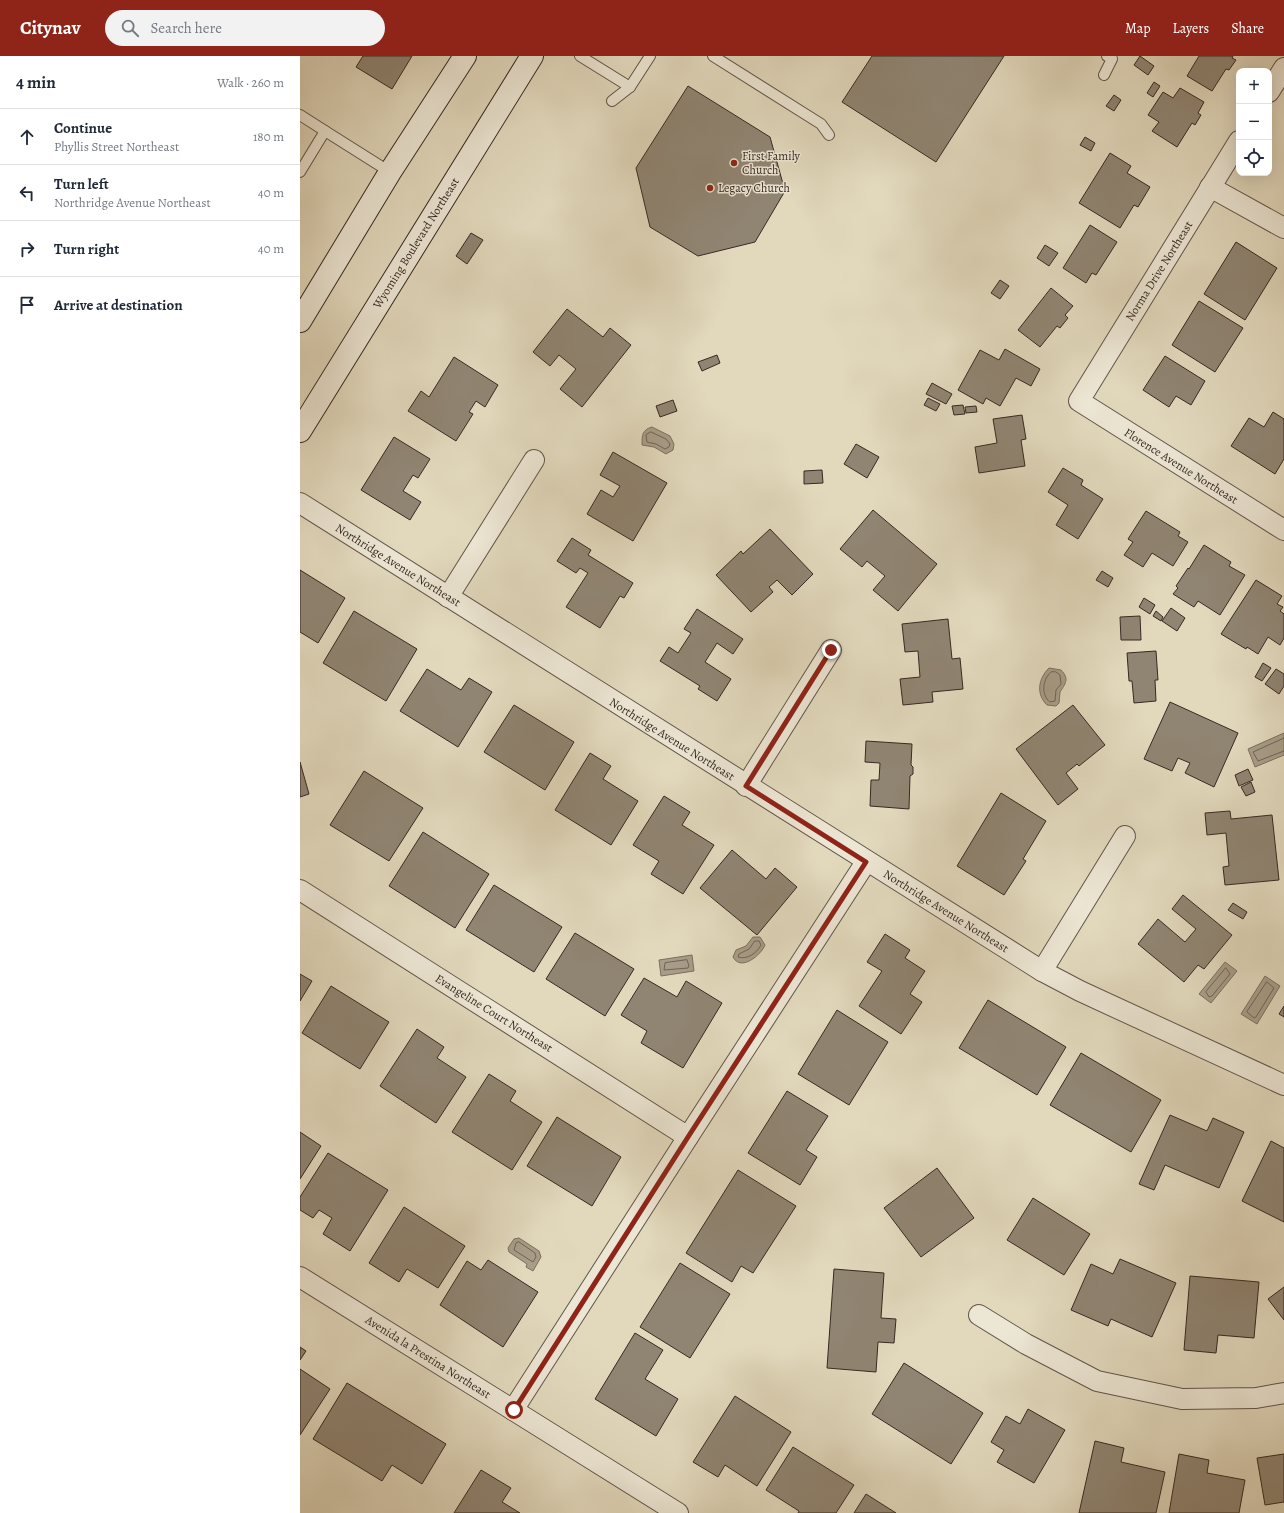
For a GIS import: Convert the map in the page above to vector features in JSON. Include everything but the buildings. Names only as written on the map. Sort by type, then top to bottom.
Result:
[{"type":"main road","points":[[300,321],[390,172],[465,56]]},
{"type":"main road","name":"Wyoming Boulevard Northeast","points":[[300,431],[532,56]]},
{"type":"street","points":[[1272,87],[1284,68]]},
{"type":"street","name":"Norma Drive Northeast","points":[[1078,401],[1236,146]]},
{"type":"street","points":[[1210,187],[1284,228]]},
{"type":"street","name":"Florence Avenue Northeast","points":[[1078,401],[1284,530]]},
{"type":"street","points":[[448,597],[534,460]]},
{"type":"street","name":"Northridge Avenue Northeast","points":[[300,503],[866,862],[1042,971],[1080,991],[1284,1085]]},
{"type":"street","points":[[746,786],[831,650]]},
{"type":"street","points":[[1042,971],[1125,836]]},
{"type":"street","points":[[514,1410],[866,862]]},
{"type":"street","name":"Evangeline Court Northeast","points":[[300,890],[688,1137]]},
{"type":"street","name":"Avenida la Prestina Northeast","points":[[300,1277],[678,1513]]},
{"type":"street","points":[[979,1315],[1026,1344],[1097,1380],[1182,1399],[1256,1398],[1284,1393]]},
{"type":"lane","points":[[580,56],[630,87]]},
{"type":"lane","points":[[612,101],[630,87],[650,56]]},
{"type":"lane","points":[[713,56],[821,124],[829,135]]},
{"type":"lane","points":[[1104,75],[1111,57]]},
{"type":"lane","points":[[300,115],[390,172]]},
{"type":"lane","points":[[300,172],[325,131]]},
{"type":"water","points":[[652,427],[670,436],[674,444],[673,450],[666,454],[654,447],[642,445],[644,431]]},
{"type":"water","points":[[1049,668],[1061,670],[1066,679],[1060,692],[1059,703],[1056,706],[1047,705],[1043,701],[1040,691],[1042,677]]},
{"type":"water","points":[[1284,733],[1284,755],[1255,767],[1248,749]]},
{"type":"water","points":[[753,937],[760,937],[765,945],[763,949],[755,957],[746,962],[741,963],[737,961],[733,957],[736,950],[746,946]]},
{"type":"water","points":[[692,955],[694,971],[661,976],[659,960]]},
{"type":"water","points":[[1225,962],[1237,971],[1211,1003],[1199,994]]},
{"type":"water","points":[[1265,976],[1280,986],[1257,1024],[1241,1014]]},
{"type":"water","points":[[519,1238],[539,1251],[541,1257],[533,1271],[526,1267],[527,1264],[509,1252],[508,1248],[514,1239]]},
{"type":"place","name":"First Family Church","points":[[734,163]]},
{"type":"place","name":"Legacy Church","points":[[710,188]]},
{"type":"route","points":[[514,1410],[866,862],[746,786],[831,650]]}]
